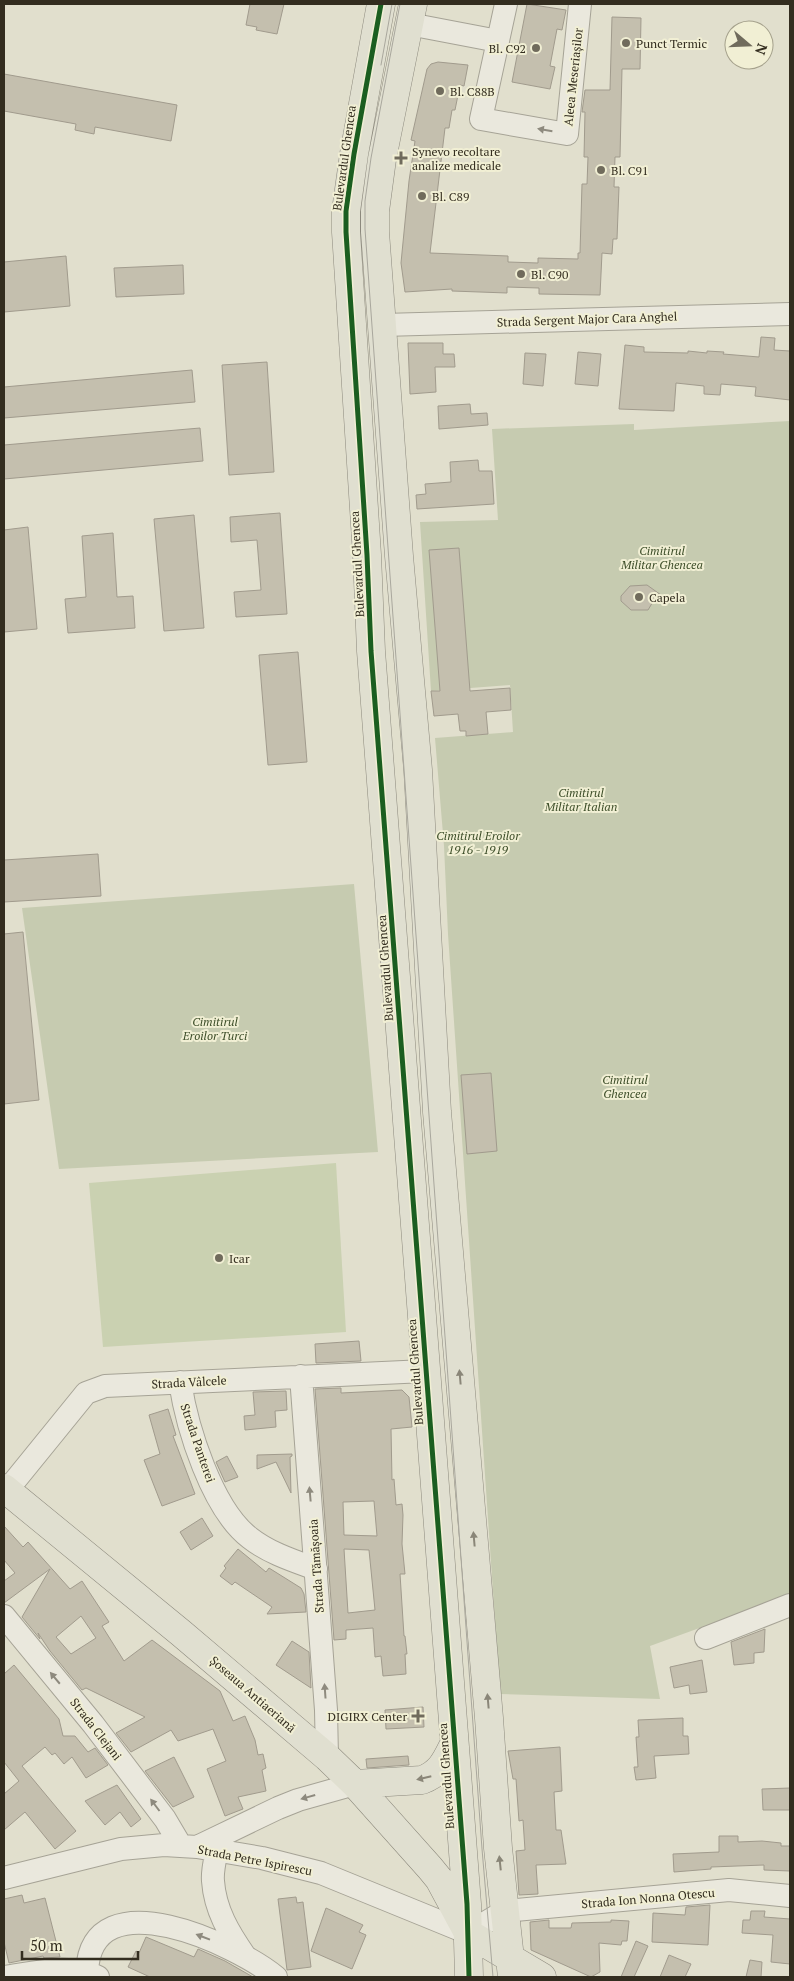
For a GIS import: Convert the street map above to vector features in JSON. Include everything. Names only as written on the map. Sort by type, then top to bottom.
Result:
[{"type":"main road","name":"Bulevardul Ghencea","points":[[380,4],[347,199],[346,232],[371,651],[468,1933],[469,1977]]},
{"type":"main road","points":[[411,14],[382,159],[376,202],[375,232],[418,770],[439,1128],[489,1718],[498,1848],[511,1968]]},
{"type":"main road","points":[[347,199],[376,202]]},
{"type":"main road","points":[[370,618],[405,615]]},
{"type":"main road","points":[[408,1131],[439,1128]]},
{"type":"main road","name":"Șoseaua Antiaeriană","points":[[5,1491],[189,1639],[327,1757],[355,1784],[435,1873],[468,1933]]},
{"type":"main road","points":[[355,1784],[422,1780],[432,1776],[439,1771],[454,1744]]},
{"type":"main road","points":[[468,1933],[511,1968],[542,1977]]},
{"type":"street","name":"Aleea Meseriașilor","points":[[506,4],[481,119],[567,134],[580,4]]},
{"type":"street","points":[[411,14],[498,41]]},
{"type":"street","name":"Strada Sergent Major Cara Anghel","points":[[383,325],[790,314]]},
{"type":"street","name":"Strada Vâlcele","points":[[5,1491],[86,1393],[105,1386],[425,1371]]},
{"type":"street","name":"Strada Tămășoaia","points":[[301,1376],[326,1710],[327,1757]]},
{"type":"street","name":"Strada Panterei","points":[[180,1382],[182,1398],[209,1482],[236,1525],[249,1538],[262,1546],[286,1558],[316,1569]]},
{"type":"street","points":[[706,1638],[790,1605]]},
{"type":"street","name":"Strada Clejani","points":[[4,1616],[93,1724],[165,1819],[198,1848]]},
{"type":"street","points":[[245,1956],[222,1919],[215,1899],[213,1879],[198,1848],[278,1808],[298,1800],[355,1784]]},
{"type":"street","name":"Strada Petre Ispirescu","points":[[4,1878],[121,1849],[150,1846],[198,1848],[262,1858],[321,1873],[468,1933]]},
{"type":"street","name":"Strada Ion Nonna Otescu","points":[[505,1911],[729,1890],[790,1896]]},
{"type":"street","points":[[468,1933],[505,1911]]},
{"type":"street","points":[[4,1977],[53,1971],[92,1974],[90,1951],[95,1942],[114,1927],[126,1924],[159,1925],[197,1934],[245,1956],[276,1977]]},
{"type":"green space","points":[[790,421],[790,1595],[650,1646],[660,1699],[500,1694],[448,934],[444,846],[435,738],[513,732],[510,685],[431,691],[420,522],[498,520],[492,429],[634,424],[634,430]]},
{"type":"green space","name":"Cimitirul Eroilor Turci","points":[[354,884],[378,1152],[59,1169],[22,908]]},
{"type":"green space","name":"Icar","points":[[336,1163],[346,1332],[103,1347],[89,1183]]},
{"type":"building","points":[[250,4],[284,4],[277,34],[256,30],[257,27],[246,25]]},
{"type":"building","name":"Bl. C92","points":[[527,4],[566,10],[562,30],[557,29],[550,66],[555,67],[550,89],[512,82]]},
{"type":"building","points":[[612,17],[641,18],[640,69],[622,69],[620,157],[615,157],[614,187],[619,187],[617,239],[613,239],[612,254],[602,253],[600,295],[539,294],[539,288],[507,287],[507,293],[452,291],[452,289],[405,292],[401,263],[415,141],[411,140],[427,69],[431,64],[438,62],[468,65],[464,86],[460,85],[455,110],[452,110],[449,128],[445,128],[430,253],[508,256],[508,262],[538,263],[538,258],[578,259],[578,253],[580,253],[582,184],[587,184],[588,157],[584,157],[585,112],[582,112],[585,90],[610,90]]},
{"type":"building","points":[[4,74],[177,105],[171,141],[95,127],[94,134],[75,130],[76,124],[4,111]]},
{"type":"building","points":[[66,256],[70,306],[4,312],[4,262]]},
{"type":"building","points":[[183,265],[184,294],[116,297],[114,268]]},
{"type":"building","points":[[761,337],[775,338],[774,350],[790,351],[790,400],[755,396],[756,387],[721,384],[720,395],[704,394],[704,386],[676,383],[674,411],[619,409],[625,345],[644,347],[644,352],[688,353],[688,351],[707,353],[707,351],[759,357]]},
{"type":"building","points":[[408,343],[443,343],[443,354],[454,354],[455,367],[435,367],[436,392],[410,394]]},
{"type":"building","points":[[578,352],[601,354],[598,386],[575,384]]},
{"type":"building","points":[[525,353],[546,354],[543,386],[523,384]]},
{"type":"building","points":[[267,362],[274,472],[229,475],[222,365]]},
{"type":"building","points":[[192,370],[195,402],[4,418],[4,387]]},
{"type":"building","points":[[470,404],[471,414],[487,413],[488,425],[439,429],[438,406]]},
{"type":"building","points":[[200,428],[203,461],[4,479],[4,445]]},
{"type":"building","points":[[478,460],[479,471],[492,471],[494,504],[417,509],[416,495],[426,494],[425,484],[451,482],[450,462]]},
{"type":"building","points":[[280,513],[287,614],[236,617],[234,592],[261,590],[257,540],[231,542],[230,517]]},
{"type":"building","points":[[194,515],[204,628],[164,631],[154,519]]},
{"type":"building","points":[[28,527],[37,629],[4,632],[4,530]]},
{"type":"building","points":[[113,533],[117,597],[133,596],[135,628],[68,633],[65,599],[86,597],[82,536]]},
{"type":"building","points":[[459,548],[470,691],[510,688],[511,710],[486,712],[488,734],[466,736],[466,731],[460,731],[458,714],[434,716],[431,691],[440,691],[429,550]]},
{"type":"building","name":"Capela","points":[[647,585],[668,600],[654,600],[648,610],[631,610],[621,601],[621,596],[630,586]]},
{"type":"building","points":[[298,652],[307,762],[268,765],[259,655]]},
{"type":"building","points":[[98,854],[101,896],[4,902],[4,860]]},
{"type":"building","points":[[23,932],[39,1100],[4,1104],[4,934]]},
{"type":"building","points":[[491,1073],[497,1151],[467,1154],[461,1075]]},
{"type":"building","points":[[359,1341],[361,1361],[316,1363],[315,1344]]},
{"type":"building","points":[[341,1388],[341,1393],[402,1390],[409,1397],[412,1427],[391,1429],[392,1480],[394,1479],[396,1505],[402,1504],[403,1515],[402,1544],[405,1574],[400,1574],[407,1654],[405,1654],[406,1674],[383,1676],[381,1656],[375,1657],[373,1628],[346,1630],[346,1639],[334,1640],[315,1389]],"holes":[[[374,1501],[377,1536],[344,1535],[343,1502]],[[344,1549],[369,1550],[375,1610],[348,1613]]]},
{"type":"building","points":[[286,1391],[287,1410],[275,1411],[276,1427],[245,1430],[244,1416],[255,1415],[253,1392]]},
{"type":"building","points":[[168,1409],[176,1435],[173,1436],[195,1494],[162,1506],[144,1460],[160,1454],[149,1415]]},
{"type":"building","points":[[292,1454],[290,1457],[291,1493],[276,1462],[257,1469],[257,1455]]},
{"type":"building","points":[[227,1456],[238,1477],[225,1482],[216,1462]]},
{"type":"building","points":[[202,1518],[213,1536],[191,1550],[180,1532]]},
{"type":"building","points":[[4,1526],[23,1547],[28,1542],[70,1589],[82,1581],[109,1622],[102,1626],[124,1661],[152,1640],[220,1691],[233,1721],[245,1716],[255,1740],[258,1755],[263,1754],[266,1768],[262,1770],[266,1791],[238,1797],[243,1809],[225,1816],[207,1769],[226,1761],[213,1729],[178,1741],[171,1730],[131,1752],[116,1733],[145,1717],[86,1688],[82,1690],[38,1633],[40,1639],[22,1617],[50,1569],[4,1603],[4,1581],[15,1573],[4,1560]],"holes":[[[81,1616],[96,1638],[71,1654],[56,1637]]]},
{"type":"building","points":[[238,1549],[266,1572],[269,1568],[301,1588],[304,1594],[306,1612],[267,1614],[272,1607],[235,1582],[232,1585],[220,1576],[226,1568],[224,1566]]},
{"type":"building","points":[[765,1629],[764,1652],[754,1653],[754,1663],[734,1665],[731,1642]]},
{"type":"building","points":[[292,1641],[309,1652],[311,1688],[276,1665]]},
{"type":"building","points":[[702,1660],[707,1692],[690,1694],[689,1685],[674,1688],[670,1667]]},
{"type":"building","points":[[14,1665],[59,1719],[63,1736],[75,1736],[88,1752],[95,1748],[108,1765],[86,1778],[72,1757],[64,1764],[55,1753],[52,1755],[45,1747],[22,1766],[76,1831],[55,1849],[25,1812],[4,1830],[4,1794],[19,1781],[4,1762],[4,1674]]},
{"type":"building","points":[[423,1707],[424,1727],[386,1729],[385,1710]]},
{"type":"building","points":[[683,1718],[683,1736],[688,1736],[689,1754],[654,1756],[656,1778],[636,1780],[634,1767],[638,1767],[636,1737],[639,1737],[638,1720]]},
{"type":"building","points":[[560,1747],[562,1791],[554,1792],[556,1830],[561,1830],[566,1864],[536,1865],[538,1894],[519,1895],[516,1851],[525,1850],[523,1820],[519,1821],[516,1779],[513,1779],[508,1751]]},
{"type":"building","points":[[408,1756],[409,1765],[367,1768],[366,1759]]},
{"type":"building","points":[[174,1757],[194,1797],[173,1807],[145,1771]]},
{"type":"building","points":[[117,1785],[141,1819],[131,1827],[120,1812],[105,1825],[85,1801]]},
{"type":"building","points":[[790,1788],[790,1810],[763,1810],[762,1789]]},
{"type":"building","points":[[719,1836],[738,1836],[738,1842],[762,1841],[781,1843],[781,1846],[790,1846],[790,1871],[764,1870],[764,1865],[711,1867],[711,1869],[674,1872],[673,1854],[719,1852]]},
{"type":"building","points":[[22,1895],[24,1903],[45,1898],[60,1957],[44,1958],[43,1956],[9,1963],[4,1942],[4,1899]]},
{"type":"building","points":[[296,1897],[297,1903],[303,1902],[311,1967],[287,1970],[278,1899]]},
{"type":"building","points":[[710,1905],[708,1945],[652,1942],[653,1913],[685,1915],[686,1907]]},
{"type":"building","points":[[326,1908],[363,1925],[359,1932],[366,1935],[352,1969],[311,1951]]},
{"type":"building","points":[[751,1911],[765,1911],[764,1917],[790,1919],[790,1964],[771,1962],[773,1935],[742,1933],[743,1920],[750,1920]]},
{"type":"building","points":[[549,1920],[549,1928],[571,1928],[572,1923],[611,1922],[611,1920],[629,1921],[627,1941],[622,1941],[621,1945],[599,1943],[600,1972],[591,1977],[531,1950],[530,1922]]},
{"type":"building","points":[[146,1937],[194,1957],[198,1949],[225,1961],[253,1977],[150,1977],[128,1967],[136,1951],[139,1953]]},
{"type":"building","points":[[636,1941],[648,1946],[634,1977],[621,1977]]},
{"type":"building","points":[[669,1955],[691,1964],[685,1977],[660,1977]]},
{"type":"building","points":[[750,1960],[762,1962],[761,1977],[746,1977]]},
{"type":"tram line","points":[[381,65],[392,4]]},
{"type":"tram line","points":[[400,4],[371,158],[365,201],[365,229],[482,1849],[493,1977]]},
{"type":"cycle path","points":[[381,4],[354,154],[346,211],[346,232],[367,555],[371,651],[467,1904],[469,1977]]},
{"type":"place","name":"Punct Termic","points":[[626,43]]},
{"type":"place","name":"Bl. C92","points":[[536,48]]},
{"type":"place","name":"Bl. C88B","points":[[440,91]]},
{"type":"place","name":"Synevo recoltare analize medicale","points":[[401,158]]},
{"type":"place","name":"Bl. C91","points":[[601,170]]},
{"type":"place","name":"Bl. C89","points":[[422,196]]},
{"type":"place","name":"Bl. C90","points":[[521,274]]},
{"type":"place","name":"Capela","points":[[639,597]]},
{"type":"place","name":"Icar","points":[[219,1258]]},
{"type":"place","name":"DIGIRX Center","points":[[418,1716]]},
{"type":"park label","name":"Cimitirul Militar Ghencea","points":[[662,557]]},
{"type":"park label","name":"Cimitirul Militar Italian","points":[[581,799]]},
{"type":"park label","name":"Cimitirul Eroilor 1916 - 1919","points":[[478,842]]},
{"type":"park label","name":"Cimitirul Ghencea","points":[[625,1086]]}]
